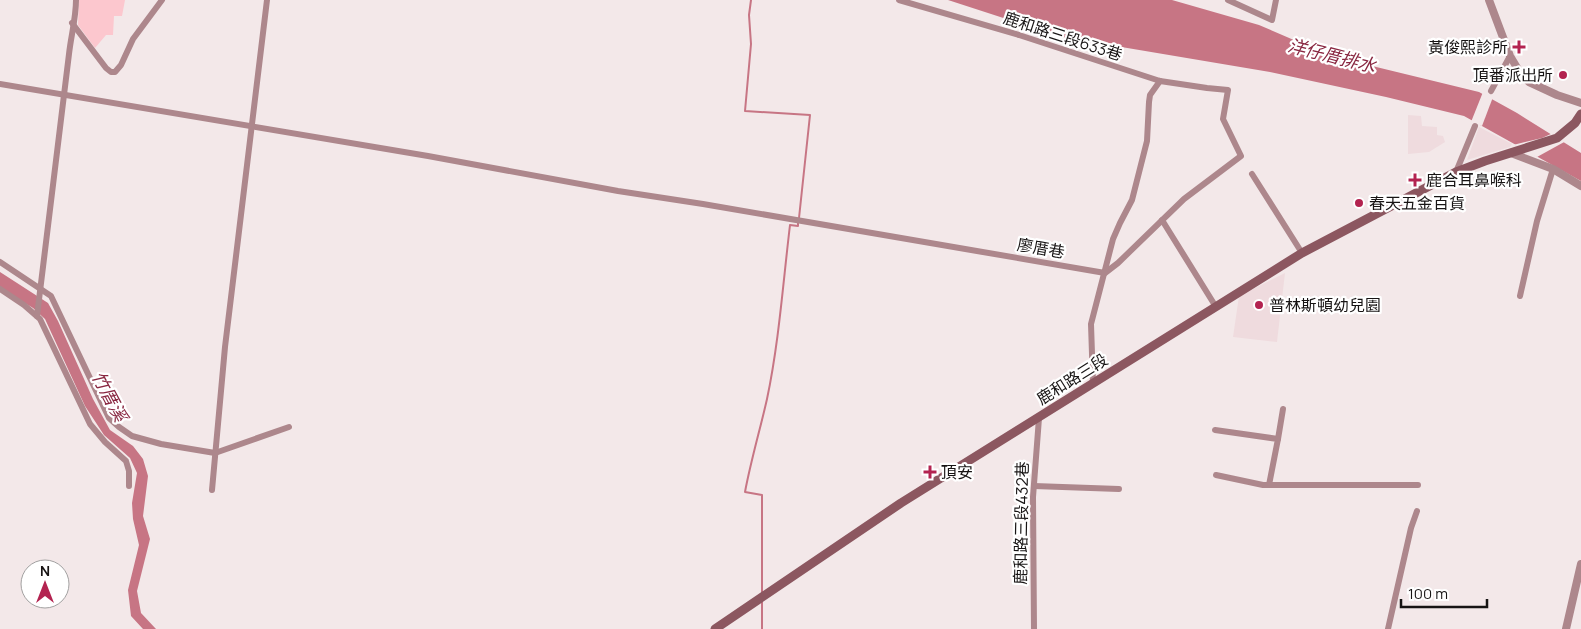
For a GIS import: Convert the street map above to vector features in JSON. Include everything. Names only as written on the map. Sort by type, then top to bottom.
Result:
[{"type":"main road","name":"鹿和路三段","points":[[715,629],[901,503],[1302,253],[1456,172],[1485,160],[1549,142],[1564,133],[1575,123],[1581,114]]},
{"type":"street","points":[[37,316],[72,23],[76,13],[76,0]]},
{"type":"street","points":[[72,23],[106,68],[111,72],[115,72],[121,65],[133,39],[162,0]]},
{"type":"street","points":[[212,490],[225,347],[267,0]]},
{"type":"street","name":"鹿和路三段633巷","points":[[899,0],[1019,35],[1160,81],[1228,90],[1224,119],[1241,156],[1188,195],[1162,220]]},
{"type":"street","points":[[1228,0],[1272,20],[1276,0]]},
{"type":"street","points":[[1489,0],[1510,56],[1519,71],[1529,82],[1557,95],[1581,103]]},
{"type":"street","points":[[1491,91],[1510,56]]},
{"type":"street","points":[[1093,384],[1091,324],[1113,239],[1132,200],[1147,141],[1150,95],[1160,81]]},
{"type":"street","name":"廖厝巷","points":[[0,84],[1105,273]]},
{"type":"street","points":[[1456,172],[1475,126]]},
{"type":"street","points":[[1511,153],[1553,169],[1581,186]]},
{"type":"street","points":[[1520,296],[1537,221],[1553,169]]},
{"type":"street","points":[[1252,174],[1302,253]]},
{"type":"street","points":[[1105,273],[1118,263],[1162,220],[1216,307]]},
{"type":"street","points":[[0,262],[51,296],[109,418],[118,428],[132,436],[162,444],[215,453],[289,427]]},
{"type":"street","points":[[0,289],[24,305],[40,319],[90,424],[105,442],[126,461],[130,471],[129,486]]},
{"type":"street","points":[[1269,485],[1283,409]]},
{"type":"street","name":"鹿和路三段432巷","points":[[1034,629],[1034,486],[1039,418]]},
{"type":"street","points":[[1215,430],[1278,439]]},
{"type":"street","points":[[1216,475],[1269,485],[1418,485]]},
{"type":"street","points":[[1034,486],[1119,489]]},
{"type":"street","points":[[1388,629],[1411,528],[1417,510]]},
{"type":"street","points":[[1566,629],[1581,564]]},
{"type":"shaded area","points":[[79,0],[125,0],[122,16],[114,16],[113,35],[106,35],[95,48],[78,25]]},
{"type":"shaded area","points":[[948,0],[1172,0],[1259,25],[1331,56],[1479,92],[1581,153],[1581,181],[1464,116],[1270,72],[1062,37]]},
{"type":"shaded area","points":[[1408,115],[1421,116],[1422,126],[1437,127],[1437,135],[1443,136],[1445,142],[1429,152],[1408,154]]},
{"type":"shaded area","points":[[1479,127],[1512,144],[1510,147],[1467,160]]},
{"type":"shaded area","points":[[0,272],[48,303],[93,399],[110,430],[133,446],[143,459],[148,476],[143,516],[150,539],[137,591],[141,613],[156,629],[143,629],[131,616],[128,590],[139,545],[133,519],[132,503],[137,473],[130,458],[104,435],[85,406],[45,319],[33,308],[0,288]]},
{"type":"shaded area","name":"普林斯頓幼兒園","points":[[1285,273],[1277,342],[1233,337],[1239,296]]},
{"type":"pier","points":[[1483,92],[1493,97],[1482,126],[1471,122]]},
{"type":"pier","points":[[1553,133],[1566,141],[1537,157],[1513,145],[1542,138]]},
{"type":"waterway","points":[[751,0],[749,15],[751,44],[745,111],[810,115],[799,218]]},
{"type":"waterway","points":[[762,594],[762,495],[745,492],[771,378],[778,334],[790,225],[798,226],[798,223]]},
{"type":"waterway","points":[[762,601],[762,629]]},
{"type":"place","name":"黃俊熙診所","points":[[1519,47]]},
{"type":"place","name":"頂番派出所","points":[[1563,75]]},
{"type":"place","name":"鹿合耳鼻喉科","points":[[1415,180]]},
{"type":"place","name":"春天五金百貨","points":[[1359,203]]},
{"type":"place","name":"普林斯頓幼兒園","points":[[1259,305]]},
{"type":"place","name":"頂安","points":[[930,472]]},
{"type":"water label","name":"洋仔厝排水","points":[[1332,55]]},
{"type":"water label","name":"竹厝溪","points":[[110,396]]}]
